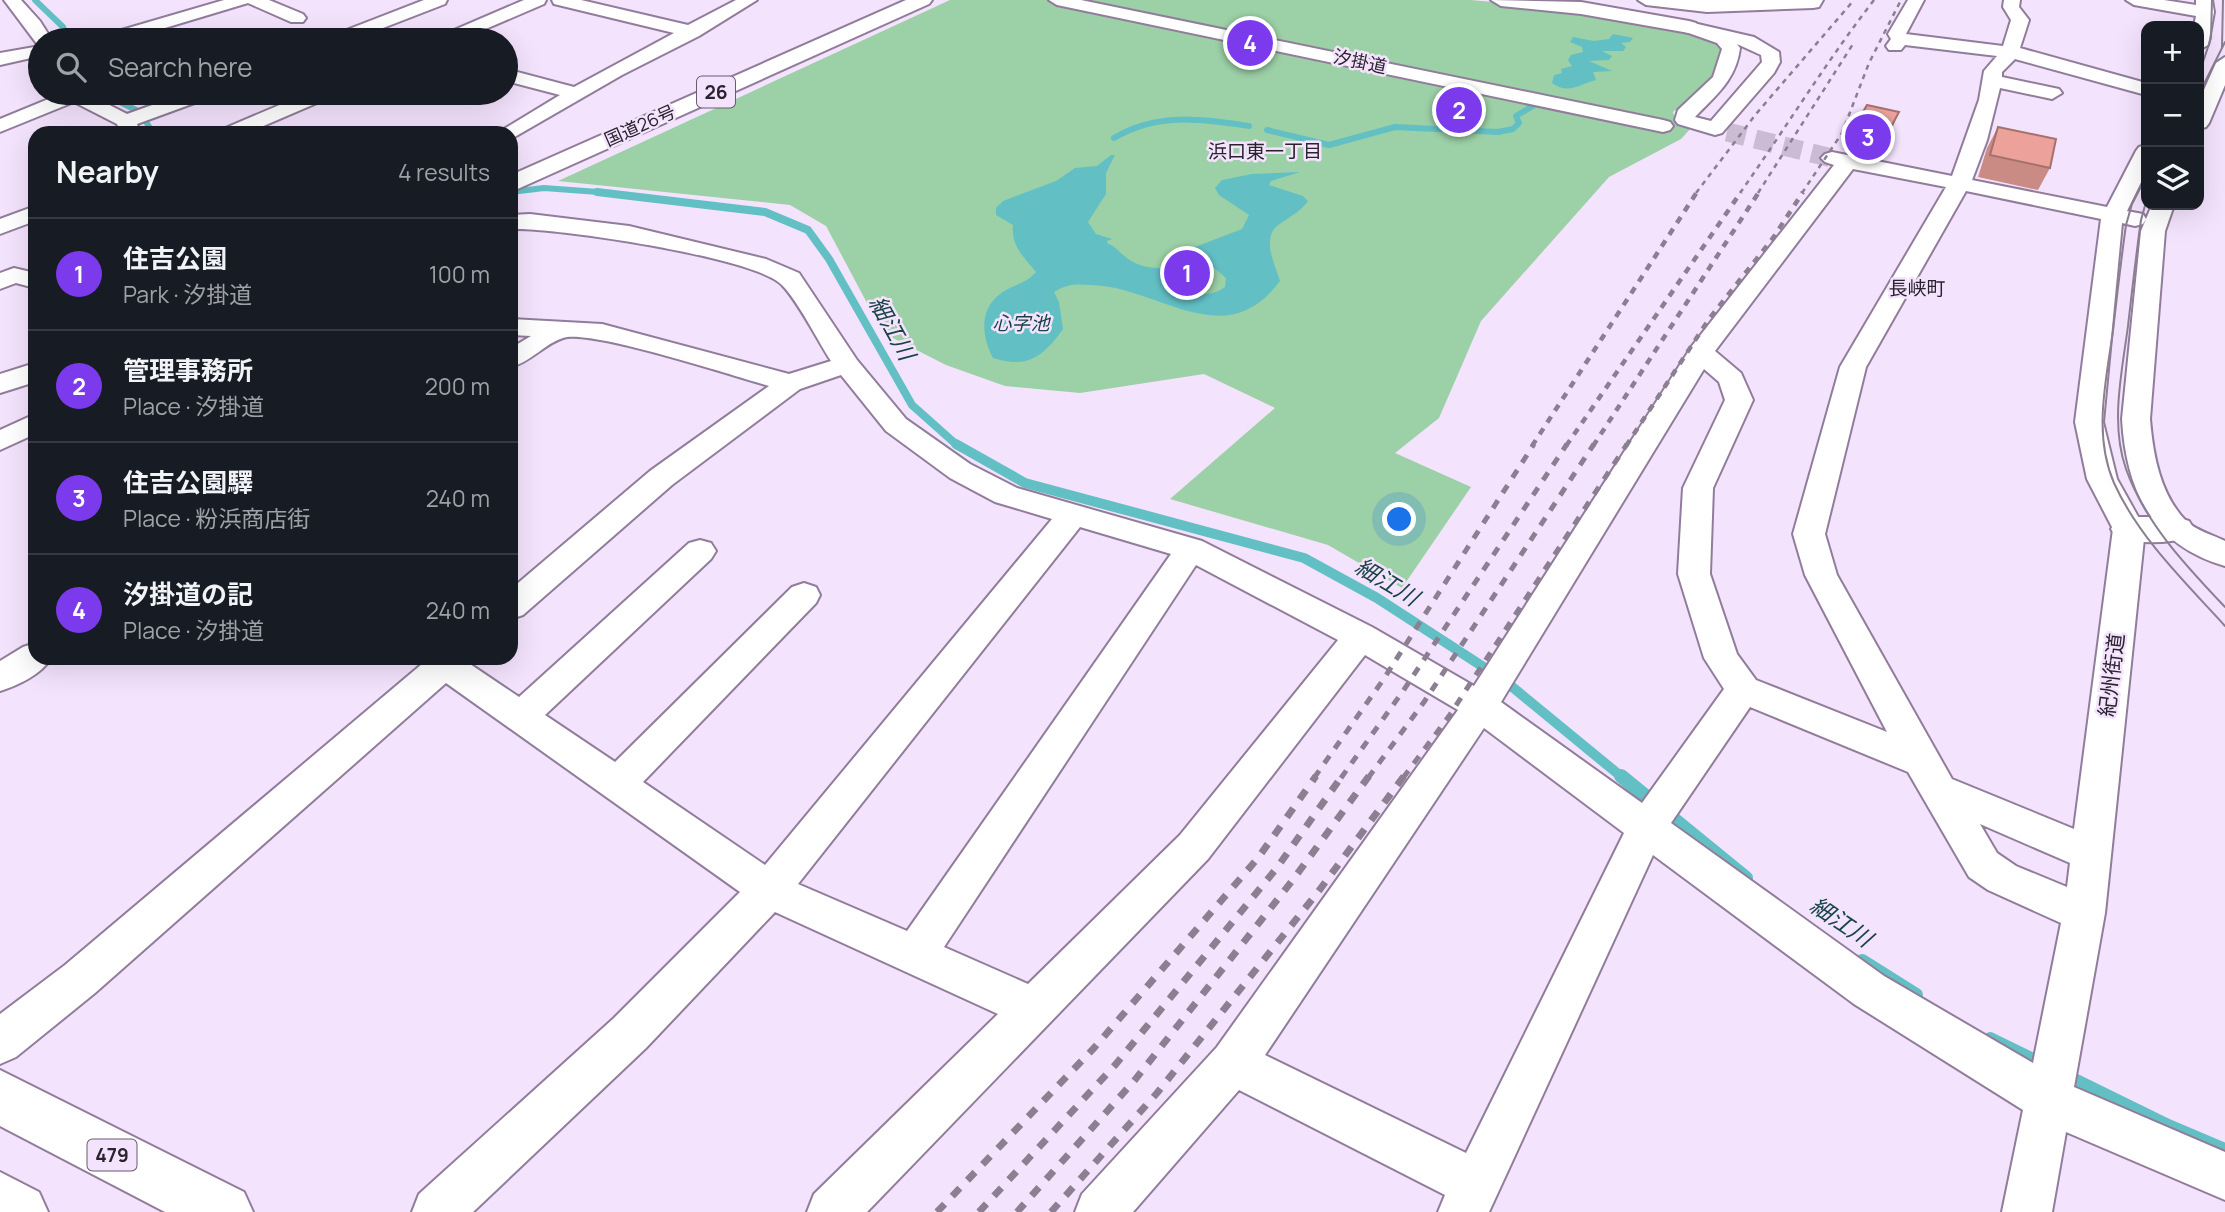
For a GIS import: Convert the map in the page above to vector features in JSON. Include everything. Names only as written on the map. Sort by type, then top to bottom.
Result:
[{"type":"main road","name":"国道26号","points":[[518,163],[881,0]]},
{"type":"main road","name":"国道26号","points":[[518,181],[922,0]]},
{"type":"main road","points":[[1501,0],[1581,8],[1689,27]]},
{"type":"main road","points":[[0,363],[28,353]]},
{"type":"main road","points":[[0,384],[28,374]]},
{"type":"main road","points":[[2129,529],[2176,529]]},
{"type":"main road","name":"479","points":[[0,1097],[224,1212]]},
{"type":"main road","points":[[0,1201],[19,1212]]},
{"type":"street","points":[[12,0],[35,28]]},
{"type":"street","points":[[147,28],[242,0]]},
{"type":"street","points":[[254,0],[297,18]]},
{"type":"street","points":[[367,28],[438,0]]},
{"type":"street","points":[[474,28],[538,0]]},
{"type":"street","points":[[560,0],[692,32]]},
{"type":"street","points":[[518,129],[749,0]]},
{"type":"street","name":"汐掛道","points":[[1057,0],[1663,126]]},
{"type":"street","points":[[1916,0],[1897,34],[1898,43],[2010,53],[2141,88]]},
{"type":"street","points":[[2012,0],[2011,7],[2020,20],[2010,53],[1993,71],[1977,141],[1960,182],[1853,367],[1809,534],[1821,575],[1969,845],[1983,865],[2002,878],[2084,913]]},
{"type":"street","points":[[2134,0],[2205,6]]},
{"type":"street","points":[[1657,1],[1707,7],[1814,2]]},
{"type":"street","points":[[163,6],[185,17]]},
{"type":"street","points":[[1689,27],[1748,41],[1770,52],[1771,62],[1767,69],[1721,131],[1685,120],[1685,114],[1712,93],[1726,75],[1731,48],[1723,39],[1689,27]]},
{"type":"street","points":[[12,33],[28,33]]},
{"type":"street","points":[[0,59],[28,53]]},
{"type":"street","points":[[1730,62],[1749,61],[1767,69]]},
{"type":"street","points":[[2204,111],[2225,63]]},
{"type":"street","points":[[518,78],[577,94]]},
{"type":"street","points":[[1992,81],[2052,93]]},
{"type":"street","points":[[0,126],[48,105]]},
{"type":"street","points":[[94,105],[130,124],[172,105]]},
{"type":"street","points":[[246,126],[296,105]]},
{"type":"street","points":[[1100,1212],[1233,1063],[1492,687],[1700,352],[1840,160],[2113,214],[2159,214],[2136,419],[2138,450],[2149,488],[2176,529],[2225,555]]},
{"type":"street","points":[[2129,529],[2102,479],[2089,422],[2113,214],[2141,160]]},
{"type":"street","points":[[0,227],[28,216]]},
{"type":"street","points":[[518,222],[629,233],[758,264],[790,278],[847,365],[895,425],[960,471],[1006,495],[1191,549],[1360,636],[1492,687],[1647,827],[1869,990],[2052,1075],[2095,1122],[2225,1176]]},
{"type":"street","points":[[0,282],[14,275],[28,279]]},
{"type":"street","points":[[518,327],[602,332],[790,383]]},
{"type":"street","points":[[518,354],[559,328]]},
{"type":"street","points":[[1700,352],[1731,379],[1740,400],[1698,488],[1694,574],[1721,658],[1743,689],[2091,854]]},
{"type":"street","points":[[518,601],[662,478],[790,383],[847,365]]},
{"type":"street","points":[[437,1212],[630,1033],[769,890],[1074,513]]},
{"type":"street","name":"紀州街道","points":[[2027,1212],[2084,913],[2129,529]]},
{"type":"street","points":[[915,955],[1191,549]]},
{"type":"street","points":[[521,716],[700,551]]},
{"type":"street","points":[[617,784],[804,595]]},
{"type":"street","points":[[832,1212],[1194,847],[1360,636]]},
{"type":"street","points":[[0,678],[28,660]]},
{"type":"street","points":[[0,1042],[80,979],[439,665]]},
{"type":"street","points":[[452,665],[769,890],[1034,1008]]},
{"type":"street","points":[[1233,1063],[1469,1198],[1647,827],[1743,689]]},
{"type":"shaded area","points":[[950,0],[1471,0],[1569,9],[1649,22],[1714,40],[1723,49],[1717,70],[1705,86],[1673,112],[1676,122],[1691,128],[1681,139],[1609,177],[1481,321],[1439,418],[1395,453],[1471,487],[1402,588],[1328,545],[1170,499],[1275,408],[1204,374],[1080,393],[1005,386],[946,365],[883,333],[826,226],[790,205],[558,181]]},
{"type":"water","points":[[1613,34],[1633,38],[1630,42],[1621,43],[1626,47],[1623,51],[1602,51],[1612,56],[1609,60],[1589,61],[1612,71],[1593,72],[1596,80],[1574,88],[1563,88],[1552,83],[1554,75],[1562,73],[1561,69],[1572,66],[1568,60],[1571,55],[1583,52],[1582,47],[1570,42],[1573,37],[1594,41],[1609,39]]},
{"type":"water","name":"心字池","points":[[1115,155],[1106,173],[1106,194],[1088,222],[1096,234],[1112,239],[1107,241],[1108,244],[1127,258],[1144,266],[1157,268],[1170,268],[1169,260],[1189,256],[1189,251],[1195,247],[1242,229],[1249,215],[1219,195],[1215,188],[1222,180],[1252,174],[1300,172],[1271,181],[1269,185],[1303,196],[1308,201],[1275,228],[1271,235],[1270,250],[1280,281],[1259,303],[1236,313],[1213,315],[1190,311],[1116,288],[1067,286],[1054,292],[1059,302],[1063,329],[1048,347],[1025,361],[993,358],[984,329],[987,311],[998,295],[1036,272],[1016,245],[1013,225],[996,215],[996,208],[1003,201],[1056,181],[1075,168],[1097,166]],"holes":[[[1201,266],[1214,268],[1226,278],[1225,287],[1212,293],[1187,290],[1173,285],[1170,279],[1186,269]]]},
{"type":"building","points":[[1867,105],[1899,112],[1883,142],[1850,134]]},
{"type":"building","points":[[1998,127],[2056,139],[2050,168],[1990,155]]},
{"type":"waterway","name":"細江川","points":[[35,0],[63,28]]},
{"type":"waterway","name":"細江川","points":[[126,105],[140,112],[149,126]]},
{"type":"waterway","points":[[1267,130],[1329,145],[1395,127],[1498,132],[1513,129],[1519,123],[1516,116],[1533,106]]},
{"type":"waterway","points":[[1114,138],[1146,124],[1163,121],[1197,120],[1249,126]]},
{"type":"waterway","name":"細江川","points":[[518,191],[544,188],[612,193]]},
{"type":"waterway","name":"細江川","points":[[597,192],[765,212],[808,230],[829,259],[912,405],[958,446]]},
{"type":"waterway","name":"細江川","points":[[956,444],[1025,483],[1304,558],[1377,598],[1505,681],[1623,778]]},
{"type":"waterway","name":"細江川","points":[[1621,776],[1746,878]]},
{"type":"waterway","name":"細江川","points":[[1862,961],[1916,995]]},
{"type":"waterway","name":"細江川","points":[[1990,1039],[2045,1066]]},
{"type":"waterway","name":"細江川","points":[[2062,1074],[2168,1126],[2225,1150]]},
{"type":"tunnel","points":[[1727,132],[1832,158]]},
{"type":"tram line","points":[[2204,59],[2211,38],[2212,0]]},
{"type":"tram line","points":[[2222,47],[2223,0]]},
{"type":"tram line","points":[[2204,84],[2225,42]]},
{"type":"tram line","points":[[2141,187],[2126,225],[2103,408],[2104,446],[2114,483],[2136,522],[2164,559],[2225,626]]},
{"type":"tram line","points":[[2144,210],[2121,379],[2118,416],[2121,452],[2134,489],[2156,526],[2182,560],[2225,607]]},
{"type":"railway","points":[[1696,193],[1756,114],[1854,0]]},
{"type":"railway","points":[[1740,193],[1822,71],[1874,0]]},
{"type":"railway","points":[[1802,193],[1842,133],[1869,63],[1901,0]]},
{"type":"railway","points":[[1758,193],[1853,44]]},
{"type":"railway","points":[[1532,446],[1697,192]]},
{"type":"railway","points":[[1566,446],[1741,192]]},
{"type":"railway","points":[[1593,446],[1759,192]]},
{"type":"railway","points":[[1626,446],[1709,319],[1773,238],[1803,192]]},
{"type":"railway","points":[[1314,778],[1383,680],[1534,444]]},
{"type":"railway","points":[[1341,778],[1403,691],[1567,444]]},
{"type":"railway","points":[[1368,778],[1424,702],[1594,444]]},
{"type":"railway","points":[[1403,778],[1449,716],[1627,444]]},
{"type":"railway","points":[[937,1212],[1094,1048],[1258,858],[1316,776]]},
{"type":"railway","points":[[979,1212],[1116,1064],[1276,869],[1342,776]]},
{"type":"railway","points":[[1017,1212],[1134,1081],[1292,881],[1369,776]]},
{"type":"railway","points":[[1051,1212],[1157,1093],[1318,892],[1404,776]]},
{"type":"place","name":"汐掛道の記","points":[[1250,43]]},
{"type":"place","name":"管理事務所","points":[[1459,110]]},
{"type":"place","name":"住吉公園驛","points":[[1868,137]]},
{"type":"place","name":"住吉公園","points":[[1187,273]]},
{"type":"district","name":"浜口東一丁目","points":[[1265,151]]},
{"type":"district","name":"長峡町","points":[[1917,288]]}]
